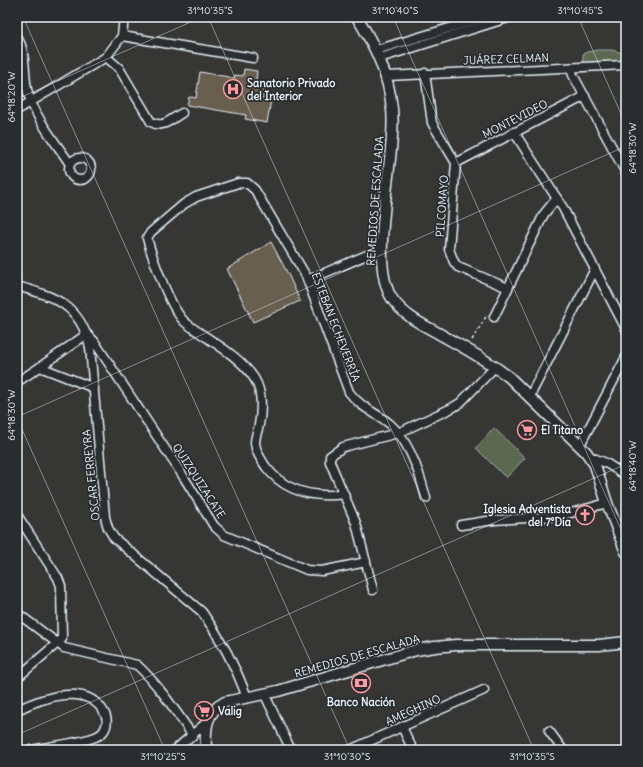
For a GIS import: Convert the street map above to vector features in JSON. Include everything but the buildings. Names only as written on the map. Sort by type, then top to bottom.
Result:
[{"type":"main road","name":"REMEDIOS DE ESCALADA","points":[[357,17],[378,54],[387,76],[393,111],[392,139],[381,250],[385,284],[392,300],[411,318],[495,367],[530,396],[580,445],[590,457],[598,474],[607,503],[626,552]]},
{"type":"main road","name":"REMEDIOS DE ESCALADA","points":[[207,722],[217,706],[225,702],[264,694],[416,650],[456,645],[599,645],[626,642]]},
{"type":"main road","points":[[206,750],[207,722]]},
{"type":"street","points":[[17,110],[106,57],[122,36],[124,17]]},
{"type":"street","points":[[378,54],[486,17]]},
{"type":"street","points":[[378,54],[511,17]]},
{"type":"street","points":[[122,36],[253,58]]},
{"type":"street","points":[[17,38],[22,49],[27,89],[31,103],[70,164]]},
{"type":"street","points":[[106,57],[119,68],[151,122],[156,125],[164,124],[182,113]]},
{"type":"street","name":"JUÁREZ CELMAN","points":[[387,76],[425,73],[626,65]]},
{"type":"street","points":[[571,68],[573,75],[626,173]]},
{"type":"street","name":"PILCOMAYO","points":[[425,73],[432,123],[456,163],[449,249],[452,257],[458,266],[508,288]]},
{"type":"street","name":"MONTEVIDEO","points":[[456,163],[585,96]]},
{"type":"street","points":[[514,132],[557,198],[594,271],[626,329]]},
{"type":"street","name":"ESTEBAN ECHEVERRÍA","points":[[344,494],[313,496],[301,493],[288,488],[270,472],[257,454],[255,441],[262,412],[261,397],[254,379],[244,366],[184,322],[175,309],[150,251],[147,238],[151,232],[184,204],[196,197],[238,183],[247,183],[255,190],[308,280],[349,392],[357,403],[389,424],[398,433],[420,474],[426,498]]},
{"type":"street","points":[[494,317],[544,214],[557,198]]},
{"type":"street","points":[[308,280],[381,250]]},
{"type":"street","points":[[530,396],[594,271]]},
{"type":"street","name":"OSCAR FERREYRA","points":[[17,286],[47,295],[62,302],[71,309],[87,334],[94,388],[105,517],[108,528],[114,538],[202,612],[210,623],[241,681],[247,697]]},
{"type":"street","points":[[17,382],[87,334]]},
{"type":"street","name":"QUIZQUIZACATE","points":[[87,334],[94,341],[185,479],[214,526],[224,535],[307,570],[322,571],[366,562]]},
{"type":"street","points":[[580,445],[626,357]]},
{"type":"street","points":[[40,367],[94,388]]},
{"type":"street","points":[[373,590],[356,523],[330,462],[330,456],[343,447],[398,433],[460,403],[495,367]]},
{"type":"street","points":[[590,457],[606,462],[626,476]]},
{"type":"street","points":[[461,525],[494,520],[560,516],[607,503]]},
{"type":"street","points":[[17,515],[58,578],[61,586],[62,639],[17,678]]},
{"type":"street","points":[[17,613],[64,648],[137,665],[173,707],[193,736]]},
{"type":"street","name":"AMEGHINO","points":[[350,750],[484,690]]},
{"type":"street","points":[[264,694],[291,750]]},
{"type":"street","points":[[17,710],[49,696],[80,695],[95,701],[102,709],[107,719],[106,726],[102,734],[91,739],[31,750]]},
{"type":"street","points":[[175,750],[193,736],[207,722]]},
{"type":"street","points":[[402,727],[413,750]]},
{"type":"street","points":[[549,731],[563,750]]},
{"type":"path","points":[[472,340],[487,314],[494,317]]},
{"type":"green space","points":[[598,50],[612,50],[626,54],[626,63],[583,65],[583,54]]},
{"type":"green space","points":[[17,52],[23,98],[17,101]]},
{"type":"green space","points":[[494,428],[525,458],[506,478],[476,448]]},
{"type":"place","name":"Sanatorio Privado del Interior","points":[[233,89]]},
{"type":"place","name":"El Titano","points":[[527,430]]},
{"type":"place","name":"Iglesia Adventista del 7°Día","points":[[585,515]]},
{"type":"place","name":"Banco Nación","points":[[361,683]]},
{"type":"place","name":"Valig","points":[[204,711]]}]
